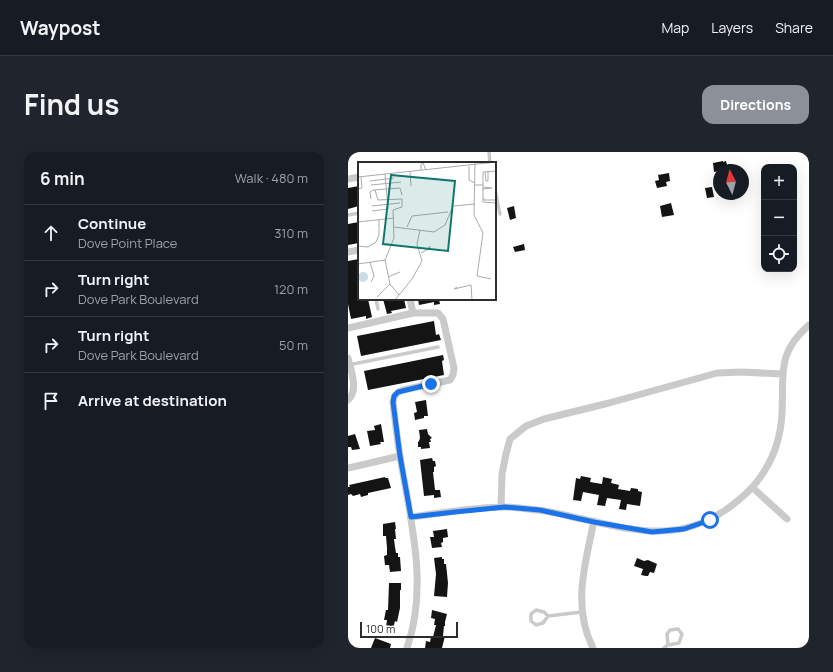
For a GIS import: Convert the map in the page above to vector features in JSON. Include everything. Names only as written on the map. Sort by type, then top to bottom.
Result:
[{"type":"street","points":[[348,179],[358,177]]},
{"type":"street","points":[[348,252],[358,250]]},
{"type":"street","points":[[410,300],[413,313]]},
{"type":"street","points":[[348,328],[413,313],[438,313],[443,319],[454,368],[453,375],[450,380],[403,390],[394,396],[393,402],[400,456],[411,517],[417,571],[417,596],[412,629],[407,648]]},
{"type":"street","points":[[411,517],[501,507],[540,510],[594,522],[652,532],[684,529],[710,520],[753,488],[767,467],[778,438],[782,414],[782,374],[784,362],[794,342],[809,325]]},
{"type":"street","points":[[348,362],[354,388],[353,394],[348,400]]},
{"type":"street","points":[[501,507],[502,474],[510,439],[526,426],[544,419],[609,404],[717,373],[741,372],[782,374]]},
{"type":"street","points":[[348,468],[400,456]]},
{"type":"street","points":[[753,488],[787,519]]},
{"type":"street","points":[[593,648],[586,633],[582,612],[581,585],[594,522]]},
{"type":"lane","points":[[489,152],[490,162]]},
{"type":"lane","points":[[496,195],[500,214]]},
{"type":"lane","points":[[348,215],[358,213]]},
{"type":"lane","points":[[376,300],[378,309]]},
{"type":"lane","points":[[348,362],[438,347]]},
{"type":"lane","points":[[548,616],[544,612],[536,610],[531,614],[531,621],[536,625],[543,623],[548,616],[582,612]]},
{"type":"lane","points":[[664,648],[668,645],[679,643],[682,634],[678,629],[670,630],[667,634],[668,645]]},
{"type":"building","points":[[726,161],[727,164],[713,164]]},
{"type":"building","points":[[669,173],[670,181],[666,182],[667,186],[657,188],[655,181],[659,180],[658,175]]},
{"type":"building","points":[[358,186],[358,206],[348,209],[348,188]]},
{"type":"building","points":[[712,187],[713,197],[707,198],[705,188]]},
{"type":"building","points":[[671,203],[674,215],[662,217],[660,206]]},
{"type":"building","points":[[514,206],[516,218],[510,220],[507,208]]},
{"type":"building","points":[[358,222],[358,243],[348,245],[348,224]]},
{"type":"building","points":[[524,244],[525,250],[515,252],[513,247]]},
{"type":"building","points":[[358,259],[358,300],[368,300],[372,317],[366,319],[366,316],[351,319],[348,304],[348,261]]},
{"type":"building","points":[[383,300],[404,300],[406,308],[391,311],[392,313],[387,314]]},
{"type":"building","points":[[418,300],[439,300],[440,304],[434,305],[434,302],[419,305]]},
{"type":"building","points":[[434,321],[436,335],[439,334],[441,340],[361,356],[357,336]]},
{"type":"building","points":[[443,355],[444,360],[442,361],[444,375],[368,390],[364,371]]},
{"type":"building","points":[[426,400],[428,416],[415,420],[414,413],[417,412],[415,402]]},
{"type":"building","points":[[381,424],[384,442],[370,446],[367,431],[375,430],[374,426]]},
{"type":"building","points":[[427,429],[428,434],[432,438],[430,439],[431,442],[429,442],[430,448],[421,449],[421,447],[418,447],[420,438],[419,430]]},
{"type":"building","points":[[355,434],[360,449],[352,450],[351,447],[348,447],[348,436]]},
{"type":"building","points":[[432,458],[433,461],[435,461],[436,466],[434,467],[433,472],[435,490],[440,490],[441,497],[434,498],[434,495],[424,496],[420,460]]},
{"type":"building","points":[[581,476],[591,478],[590,482],[602,484],[603,477],[612,479],[611,483],[619,485],[618,489],[630,491],[631,488],[638,489],[638,491],[642,492],[640,506],[627,504],[626,510],[619,509],[621,500],[607,498],[605,506],[597,505],[599,495],[583,492],[581,501],[573,500],[576,478],[580,479]]},
{"type":"building","points":[[385,477],[388,478],[391,488],[368,493],[368,495],[361,497],[360,494],[353,496],[351,494],[348,495],[349,485]]},
{"type":"building","points":[[395,522],[396,539],[394,539],[396,553],[398,553],[398,557],[400,557],[401,571],[390,572],[389,565],[385,565],[384,556],[387,555],[387,548],[386,536],[383,536],[383,524]]},
{"type":"building","points":[[447,529],[448,537],[443,538],[443,542],[441,543],[442,547],[432,548],[430,537],[434,537],[433,531]]},
{"type":"building","points":[[442,557],[442,559],[444,559],[444,564],[446,564],[448,583],[447,597],[434,596],[436,574],[434,558]]},
{"type":"building","points":[[637,558],[644,561],[648,560],[657,564],[654,573],[650,572],[648,576],[641,575],[643,569],[634,566]]},
{"type":"building","points":[[389,583],[401,583],[400,608],[397,622],[395,621],[393,629],[386,627],[387,620],[384,620],[386,610],[388,610]]},
{"type":"building","points":[[432,610],[447,614],[443,636],[445,636],[442,648],[425,648],[426,641],[430,642],[431,637],[433,637],[436,625],[434,625],[435,619],[431,618]]},
{"type":"building","points":[[375,638],[391,644],[390,648],[371,648]]},
{"type":"route","points":[[431,384],[398,392],[394,396],[393,402],[400,456],[411,517],[505,507],[540,510],[594,522],[652,532],[684,529],[710,520]]}]
